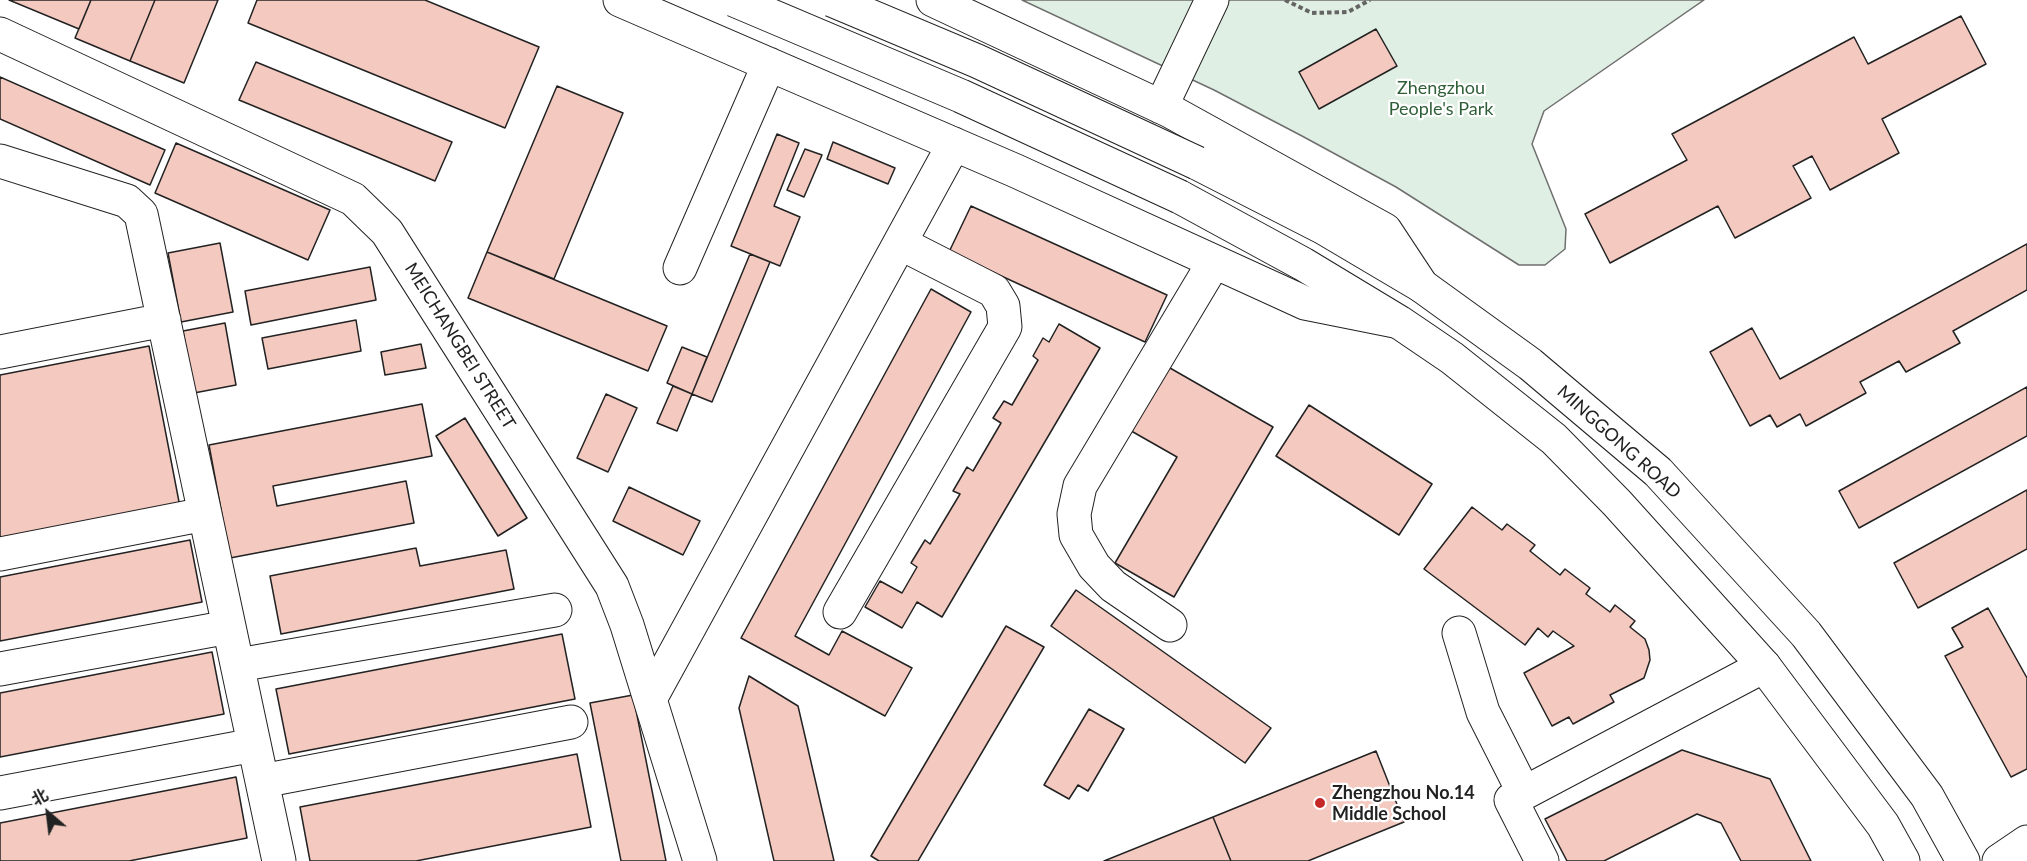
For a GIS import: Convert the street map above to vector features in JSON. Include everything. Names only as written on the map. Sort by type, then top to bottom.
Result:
[{"type":"street","points":[[620,0],[954,144],[1305,303],[1399,322]]},
{"type":"street","points":[[734,0],[961,96],[1180,197],[1303,264],[1399,322],[1487,384],[1554,439],[1617,503],[1764,666],[1883,825],[1903,861]]},
{"type":"street","name":"MINGGONG ROAD","points":[[832,0],[977,62],[1197,163],[1324,228],[1422,286],[1530,364],[1658,472],[1806,634],[1927,796],[1963,861]]},
{"type":"street","points":[[933,0],[1161,107],[1385,230],[1422,286]]},
{"type":"street","points":[[1161,107],[1212,0]]},
{"type":"street","name":"MEICHANGBEI STREET","points":[[0,34],[353,199],[387,232],[612,586],[700,861]]},
{"type":"street","points":[[680,268],[769,64]]},
{"type":"street","points":[[650,699],[954,144]]},
{"type":"street","points":[[0,161],[127,201],[141,214],[279,861]]},
{"type":"street","points":[[840,612],[1005,327],[1003,306],[994,291],[900,243]]},
{"type":"street","points":[[1170,625],[1113,586],[1094,566],[1076,535],[1074,514],[1080,486],[1214,262]]},
{"type":"street","points":[[0,351],[164,320]]},
{"type":"street","points":[[0,554],[205,514]]},
{"type":"street","points":[[238,665],[555,610]]},
{"type":"street","points":[[0,669],[230,627]]},
{"type":"street","points":[[1459,633],[1483,712],[1524,793]]},
{"type":"street","points":[[1542,861],[1511,800],[1764,666]]},
{"type":"street","points":[[262,781],[571,722]]},
{"type":"street","points":[[0,793],[254,745]]},
{"type":"street","points":[[1999,861],[2027,842]]},
{"type":"path","points":[[1285,0],[1312,13],[1348,12],[1370,0]]},
{"type":"green space","name":"Zhengzhou People's Park","points":[[1022,0],[1704,0],[1544,111],[1532,144],[1566,229],[1565,249],[1545,265],[1519,265],[1396,187],[1302,136],[1214,90]]},
{"type":"building","points":[[9,0],[91,0],[79,29]]},
{"type":"building","points":[[91,0],[155,0],[130,61],[75,38]]},
{"type":"building","points":[[155,0],[218,0],[184,83],[130,61]]},
{"type":"building","points":[[257,0],[425,0],[539,47],[505,128],[248,23]]},
{"type":"building","points":[[1961,16],[1986,64],[1882,119],[1899,153],[1830,190],[1812,156],[1793,166],[1811,198],[1735,238],[1718,206],[1610,263],[1585,214],[1687,160],[1672,134],[1854,37],[1868,64]]},
{"type":"building","points":[[1376,29],[1397,66],[1319,109],[1299,72]]},
{"type":"building","points":[[256,62],[452,142],[435,181],[239,100]]},
{"type":"building","points":[[0,77],[165,150],[150,185],[0,119]]},
{"type":"building","points":[[557,86],[623,113],[554,279],[487,252]]},
{"type":"building","points":[[777,134],[799,143],[774,206],[800,217],[780,266],[731,246]]},
{"type":"building","points":[[833,142],[895,168],[888,184],[827,159]]},
{"type":"building","points":[[176,143],[330,210],[308,260],[155,193]]},
{"type":"building","points":[[805,149],[822,155],[804,197],[787,190]]},
{"type":"building","points":[[971,206],[1167,295],[1145,342],[949,252]]},
{"type":"building","points":[[220,243],[233,312],[181,322],[168,253]]},
{"type":"building","points":[[2027,244],[2027,290],[1953,331],[1960,343],[1906,372],[1899,361],[1860,382],[1866,393],[1806,426],[1800,414],[1777,427],[1770,415],[1750,426],[1710,352],[1752,328],[1780,379]]},
{"type":"building","points":[[487,252],[667,326],[648,371],[468,298]]},
{"type":"building","points":[[750,254],[770,262],[712,402],[692,394]]},
{"type":"building","points":[[370,267],[376,300],[251,325],[245,291]]},
{"type":"building","points":[[931,289],[971,312],[795,636],[829,655],[842,631],[912,668],[885,716],[741,638]]},
{"type":"building","points":[[356,320],[361,351],[268,369],[262,338]]},
{"type":"building","points":[[225,323],[236,385],[194,393],[183,331]]},
{"type":"building","points":[[1059,324],[1100,348],[942,617],[917,602],[902,628],[865,607],[880,581],[902,593],[917,567],[911,563],[925,540],[930,544],[960,494],[953,491],[967,467],[973,471],[1001,423],[993,418],[1004,401],[1012,405],[1038,360],[1033,356],[1043,338],[1049,342]]},
{"type":"building","points":[[421,344],[426,368],[385,375],[381,352]]},
{"type":"building","points":[[149,346],[180,507],[0,542],[0,375]]},
{"type":"building","points":[[682,347],[707,357],[692,394],[667,383]]},
{"type":"building","points":[[1163,364],[1273,427],[1174,597],[1115,563],[1177,457],[1126,428]]},
{"type":"building","points":[[673,386],[692,394],[677,431],[657,423]]},
{"type":"building","points":[[2027,387],[2027,436],[1859,528],[1839,491]]},
{"type":"building","points":[[606,394],[637,408],[608,472],[577,458]]},
{"type":"building","points":[[422,404],[432,456],[273,486],[277,506],[406,481],[414,523],[230,558],[209,445]]},
{"type":"building","points":[[1309,405],[1432,484],[1399,535],[1276,456]]},
{"type":"building","points":[[465,418],[527,518],[498,536],[436,436]]},
{"type":"building","points":[[629,487],[700,521],[683,555],[613,521]]},
{"type":"building","points":[[2027,490],[2027,549],[1918,608],[1894,563]]},
{"type":"building","points":[[1472,507],[1502,530],[1507,524],[1535,545],[1530,551],[1560,575],[1565,569],[1590,588],[1586,594],[1610,612],[1615,605],[1635,621],[1630,627],[1645,639],[1649,650],[1650,660],[1644,678],[1610,695],[1614,702],[1573,724],[1569,717],[1552,726],[1524,673],[1574,646],[1553,631],[1548,637],[1538,628],[1525,645],[1424,569]]},
{"type":"building","points":[[190,540],[202,602],[0,641],[0,577]]},
{"type":"building","points":[[416,548],[420,566],[506,550],[514,589],[281,634],[270,576]]},
{"type":"building","points":[[1076,590],[1271,728],[1245,763],[1051,626]]},
{"type":"building","points":[[1988,608],[2027,678],[2027,769],[2011,777],[1945,656],[1963,647],[1952,628]]},
{"type":"building","points":[[1006,626],[1044,647],[918,861],[879,861],[871,856]]},
{"type":"building","points":[[562,634],[575,699],[289,754],[276,689]]},
{"type":"building","points":[[212,652],[224,714],[0,757],[0,693]]},
{"type":"building","points":[[749,676],[798,706],[834,861],[774,861],[739,708]]},
{"type":"building","points":[[633,695],[666,861],[621,861],[590,703]]},
{"type":"building","points":[[1089,709],[1124,729],[1088,791],[1078,785],[1069,799],[1044,785]]},
{"type":"building","points":[[1682,750],[1770,779],[1811,861],[1741,861],[1721,823],[1697,814],[1604,861],[1567,861],[1545,819]]},
{"type":"building","name":"Zhengzhou No.14 Middle School","points":[[1376,751],[1404,822],[1308,861],[1231,861],[1213,817]]},
{"type":"building","points":[[577,754],[591,827],[416,861],[310,861],[300,807]]},
{"type":"building","points":[[236,777],[247,838],[129,861],[0,861],[0,823]]},
{"type":"building","points":[[1213,817],[1231,861],[1104,861]]},
{"type":"place","name":"Zhengzhou No.14 Middle School","points":[[1320,803]]}]
